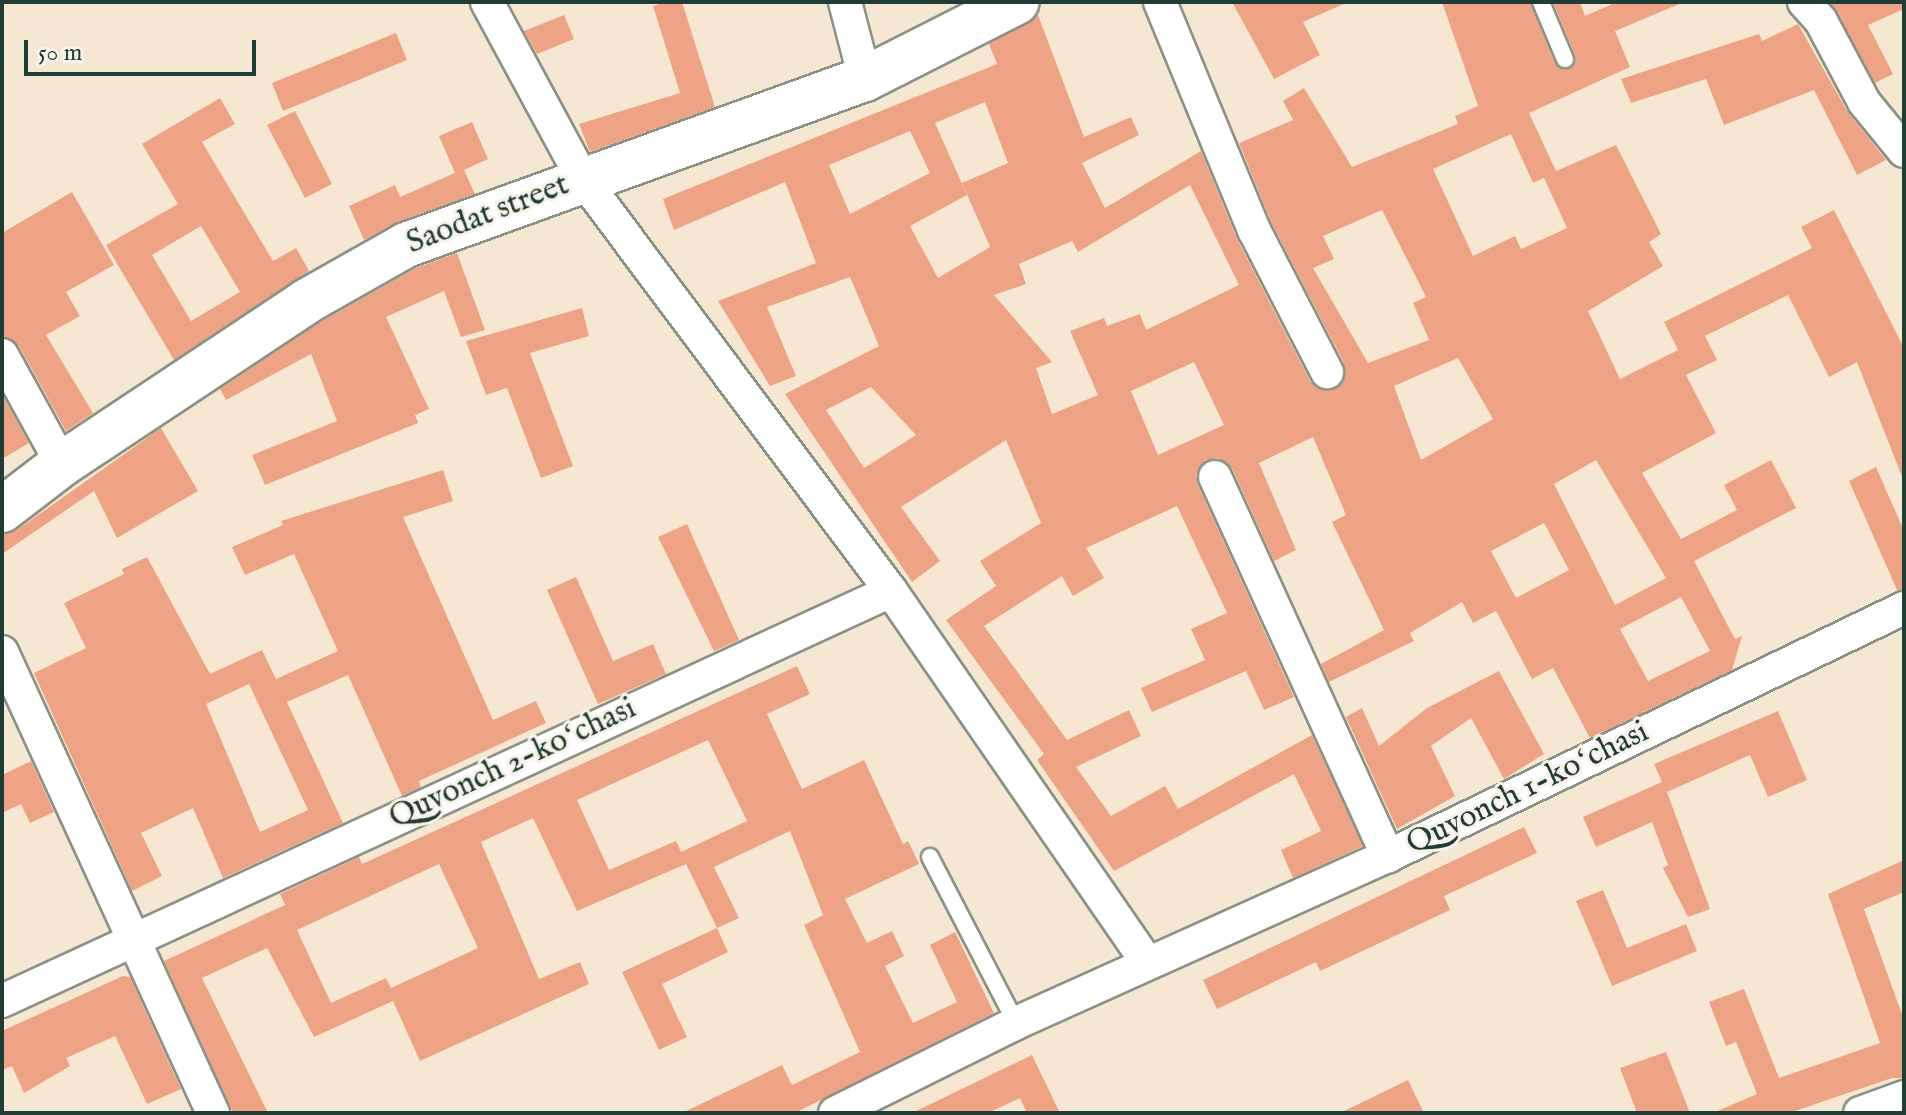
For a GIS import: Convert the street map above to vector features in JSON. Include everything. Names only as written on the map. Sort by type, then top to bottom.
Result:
[{"type":"street","points":[[487,2],[582,178],[891,591],[1148,963],[1016,1023],[835,1113]]},
{"type":"street","points":[[845,2],[865,79]]},
{"type":"street","name":"Saodat street","points":[[2,510],[62,464],[307,301],[406,245],[582,178],[865,79],[1017,2]]},
{"type":"street","points":[[1160,2],[1254,230],[1327,372]]},
{"type":"street","points":[[1804,2],[1821,21],[1864,102],[1904,151]]},
{"type":"street","points":[[2,355],[62,464]]},
{"type":"street","points":[[1215,477],[1388,856]]},
{"type":"street","name":"Quvonch 2-koʻchasi","points":[[2,1001],[135,936],[891,591]]},
{"type":"street","name":"Quvonch 1-koʻchasi","points":[[1148,963],[1388,856],[1904,608]]},
{"type":"street","points":[[2,652],[135,936],[213,1113]]},
{"type":"street","points":[[1860,1113],[1904,1097]]},
{"type":"lane","points":[[1541,2],[1565,59]]},
{"type":"lane","points":[[930,857],[1016,1023]]},
{"type":"building","points":[[682,2],[715,107],[590,152],[579,124],[680,93],[653,6]]},
{"type":"building","points":[[1232,2],[1348,2],[1303,22],[1320,55],[1274,79]]},
{"type":"building","points":[[1442,2],[1530,2],[1555,63],[1564,70],[1574,65],[1575,55],[1553,2],[1580,2],[1585,16],[1617,2],[1684,2],[1615,31],[1630,67],[1529,113],[1556,171],[1616,145],[1661,234],[1649,242],[1663,266],[1588,311],[1620,379],[1678,350],[1664,322],[1812,248],[1801,227],[1834,210],[1904,348],[1904,482],[1857,362],[1829,377],[1788,295],[1705,336],[1717,360],[1686,375],[1716,433],[1642,473],[1681,539],[1737,510],[1724,485],[1771,460],[1796,508],[1694,561],[1735,639],[1742,636],[1732,670],[1590,738],[1553,668],[1532,679],[1496,611],[1473,623],[1462,602],[1410,633],[1414,641],[1329,682],[1321,664],[1384,630],[1332,522],[1346,515],[1313,437],[1259,463],[1296,550],[1274,561],[1232,468],[1218,458],[1206,460],[1196,474],[1198,485],[1294,697],[1264,710],[1246,671],[1152,712],[1141,688],[1205,660],[1191,629],[1227,613],[1177,506],[1086,548],[1104,578],[1073,596],[1062,576],[984,626],[1067,740],[1129,710],[1141,736],[1076,767],[1111,816],[1165,786],[1178,809],[1312,735],[1363,846],[1293,878],[1281,850],[1321,831],[1294,774],[1114,871],[1037,760],[1044,754],[946,620],[996,586],[980,561],[1041,523],[1006,440],[901,507],[940,561],[912,582],[785,394],[879,346],[850,277],[767,307],[796,376],[770,386],[718,301],[816,263],[785,182],[674,230],[663,199],[997,64],[989,44],[1038,15],[1084,137],[1131,117],[1139,135],[1082,163],[1105,208],[1201,151],[1237,239],[1310,381],[1317,388],[1335,389],[1343,382],[1344,363],[1271,222],[1239,143],[1293,120],[1283,101],[1304,88],[1352,167],[1458,124],[1455,116],[1478,106]],"holes":[[[985,102],[1008,163],[962,183],[990,247],[938,278],[910,226],[967,195],[935,123]],[[910,131],[930,173],[850,214],[829,165]],[[1511,134],[1533,183],[1544,178],[1567,228],[1521,249],[1515,236],[1473,256],[1433,169]],[[1190,185],[1239,285],[1146,330],[1140,314],[1107,326],[1104,318],[1070,331],[1098,395],[1052,414],[1036,368],[1052,362],[994,295],[1026,284],[1019,264],[1072,241],[1078,252]],[[1382,210],[1426,297],[1413,303],[1429,340],[1368,363],[1313,268],[1334,259],[1323,236]],[[1458,358],[1493,419],[1421,460],[1394,386]],[[1194,362],[1224,425],[1158,455],[1131,391]],[[871,387],[916,435],[864,468],[826,410]],[[1596,460],[1666,578],[1615,605],[1554,484]],[[1544,523],[1569,570],[1516,598],[1491,551]],[[1681,597],[1710,651],[1648,681],[1620,629]]]},
{"type":"building","points":[[1830,2],[1904,2],[1904,9],[1868,25],[1893,74],[1875,83]]},
{"type":"building","points":[[564,15],[574,39],[537,54],[524,31]]},
{"type":"building","points":[[1798,24],[1847,111],[1886,160],[1857,175],[1814,90],[1724,125],[1706,79],[1631,103],[1621,79],[1759,34],[1762,41]]},
{"type":"building","points":[[396,33],[407,60],[283,111],[272,83]]},
{"type":"building","points":[[220,98],[235,124],[202,142],[273,261],[296,248],[309,271],[174,360],[106,245],[178,204],[142,144]],"holes":[[[201,226],[240,292],[191,321],[152,255]]]},
{"type":"building","points":[[295,111],[332,184],[305,198],[267,125]]},
{"type":"building","points":[[472,122],[488,159],[464,170],[475,194],[397,222],[364,240],[349,206],[395,185],[400,197],[455,173],[439,136]]},
{"type":"building","points":[[72,192],[114,265],[66,292],[80,316],[46,335],[93,413],[66,431],[19,346],[2,336],[2,233]]},
{"type":"building","points":[[457,253],[485,330],[461,337],[444,291],[386,317],[429,409],[415,415],[418,423],[265,485],[252,455],[337,421],[311,354],[226,400],[220,389],[320,322],[416,268]]},
{"type":"building","points":[[582,308],[589,336],[530,353],[573,466],[541,478],[507,388],[486,395],[466,341]]},
{"type":"building","points":[[2,394],[29,443],[2,459]]},
{"type":"building","points":[[161,428],[198,491],[117,538],[94,491],[2,554],[2,534],[17,530]]},
{"type":"building","points":[[1876,467],[1904,531],[1904,589],[1897,590],[1849,481]]},
{"type":"building","points":[[443,470],[453,501],[403,517],[493,720],[536,701],[546,723],[419,781],[421,787],[402,796],[348,675],[287,702],[343,823],[223,878],[193,808],[141,833],[162,876],[132,891],[34,673],[86,648],[64,603],[124,574],[122,569],[147,557],[210,674],[262,650],[276,679],[338,651],[294,554],[245,575],[232,547],[283,525],[281,521]],"holes":[[[249,684],[308,810],[260,832],[206,704]]]},
{"type":"building","points":[[687,524],[739,640],[714,651],[658,537]]},
{"type":"building","points":[[576,577],[613,661],[653,644],[666,674],[598,704],[547,590]]},
{"type":"building","points":[[797,666],[810,694],[767,714],[802,789],[864,760],[903,844],[908,841],[919,864],[845,899],[867,943],[892,931],[904,956],[885,966],[913,1023],[957,1002],[930,945],[955,932],[994,1013],[795,1113],[682,1113],[782,1065],[792,1085],[860,1052],[804,925],[823,915],[790,831],[714,867],[739,918],[717,928],[686,864],[577,911],[533,818],[481,842],[539,979],[580,962],[589,984],[420,1061],[393,1001],[314,1037],[267,948],[202,978],[268,1113],[233,1113],[164,961],[285,905],[280,894],[359,857],[362,864]],"holes":[[[708,740],[747,821],[681,852],[676,841],[609,870],[577,800]],[[439,864],[478,948],[391,988],[386,978],[331,1003],[297,930]]]},
{"type":"building","points":[[1499,671],[1544,754],[1504,779],[1471,718],[1431,746],[1455,796],[1397,829],[1346,717],[1362,708],[1379,746],[1427,708]]},
{"type":"building","points":[[1778,711],[1807,780],[1768,797],[1750,755],[1667,792],[1710,909],[1688,917],[1663,868],[1668,865],[1652,822],[1596,847],[1583,817],[1662,782],[1654,764]]},
{"type":"building","points":[[31,761],[54,812],[30,823],[21,804],[2,813],[2,775]]},
{"type":"building","points":[[1524,827],[1537,853],[1444,896],[1450,910],[1320,971],[1316,962],[1217,1009],[1203,980]]},
{"type":"building","points":[[1904,860],[1904,892],[1864,909],[1904,1020],[1904,1078],[1892,1078],[1789,1113],[1713,1113],[1757,1094],[1736,1042],[1726,1046],[1709,1002],[1744,989],[1779,1078],[1880,1043],[1828,894]]},
{"type":"building","points":[[1603,890],[1627,948],[1686,924],[1697,951],[1612,986],[1576,901]]},
{"type":"building","points":[[717,928],[728,952],[662,984],[687,1037],[659,1050],[622,972]]},
{"type":"building","points":[[123,976],[130,977],[181,1089],[147,1104],[115,1036],[66,1058],[70,1066],[24,1093],[12,1066],[2,1070],[2,1031]]},
{"type":"building","points":[[1666,1052],[1690,1113],[1637,1113],[1620,1068]]},
{"type":"building","points":[[1032,1055],[1060,1113],[1027,1113],[1020,1098],[988,1113],[912,1113]]},
{"type":"building","points":[[1408,1080],[1424,1113],[1340,1113]]}]
